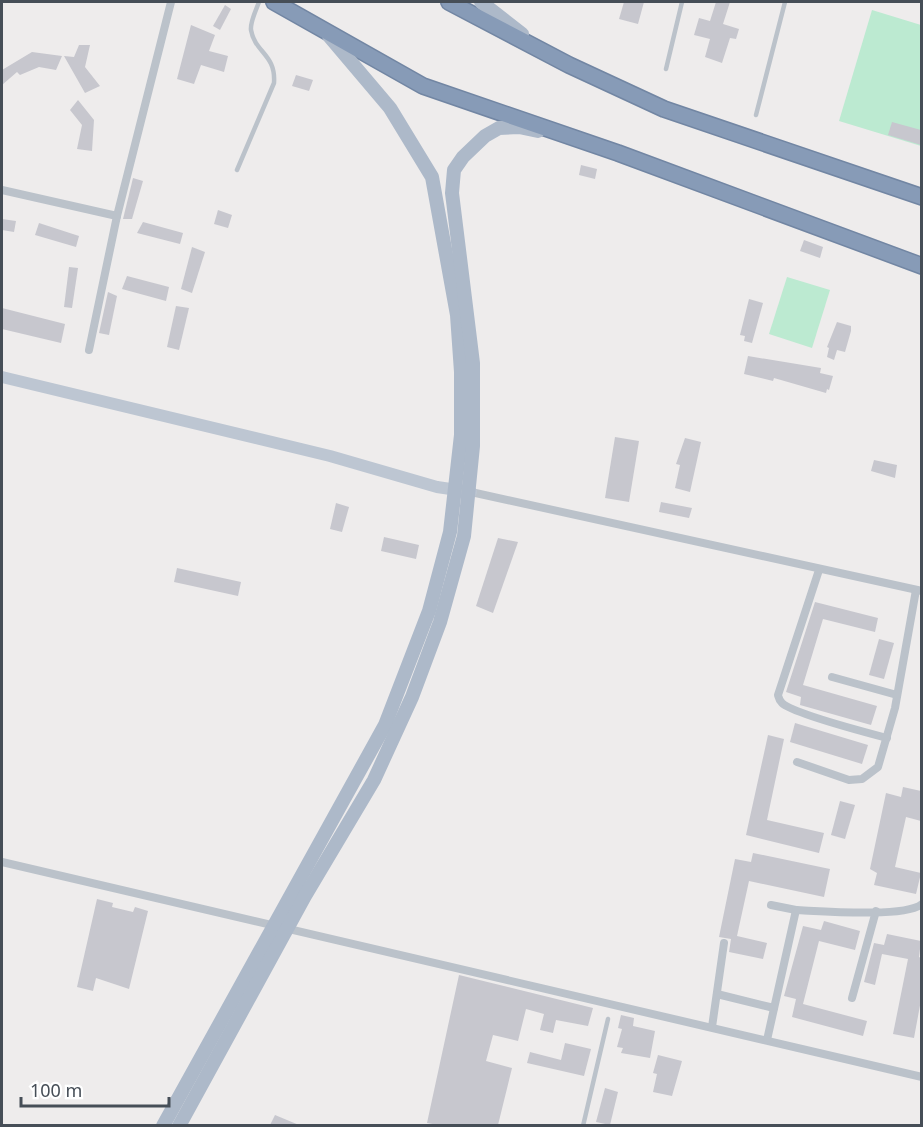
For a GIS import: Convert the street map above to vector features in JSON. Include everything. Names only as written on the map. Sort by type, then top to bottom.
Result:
[{"type":"highway","points":[[274,2],[423,86],[618,153],[921,266]]},
{"type":"highway","points":[[449,2],[569,65],[664,108],[921,197]]},
{"type":"main road","points":[[481,2],[508,25],[569,65]]},
{"type":"main road","points":[[179,1125],[357,779],[400,690],[438,579],[450,532],[456,489],[461,435],[461,372],[457,315],[432,177],[390,108],[358,67],[324,30]]},
{"type":"main road","points":[[163,1125],[281,927],[374,780],[430,653],[455,573],[471,492],[473,363],[452,193],[454,170],[473,146],[499,128],[519,127],[564,136]]},
{"type":"street","points":[[89,350],[117,216],[171,2]]},
{"type":"street","points":[[2,189],[117,216]]},
{"type":"street","points":[[2,377],[330,456],[437,487],[471,492],[819,570],[919,590],[897,695],[878,767],[862,779],[849,780],[797,762]]},
{"type":"street","points":[[819,570],[778,695],[779,700],[783,705],[802,712],[887,738]]},
{"type":"street","points":[[832,677],[897,695]]},
{"type":"street","points":[[2,862],[281,927],[611,1008],[712,1027],[921,1077]]},
{"type":"street","points":[[771,905],[796,909],[908,911],[921,904]]},
{"type":"street","points":[[767,1040],[796,909]]},
{"type":"street","points":[[852,998],[876,911]]},
{"type":"street","points":[[712,1027],[724,943]]},
{"type":"street","points":[[717,994],[774,1008]]},
{"type":"lane","points":[[237,170],[274,83],[275,69],[255,40],[251,28],[259,2]]},
{"type":"lane","points":[[666,69],[682,2]]},
{"type":"lane","points":[[756,116],[785,2]]},
{"type":"lane","points":[[583,1125],[608,1019]]},
{"type":"green space","points":[[872,10],[921,25],[921,146],[839,121]]},
{"type":"green space","points":[[787,277],[830,290],[812,348],[769,334]]},
{"type":"building","points":[[624,2],[644,2],[638,24],[619,19]]},
{"type":"building","points":[[716,2],[730,2],[723,24],[739,29],[736,39],[730,38],[722,63],[705,57],[710,39],[694,35],[699,18],[710,21]]},
{"type":"building","points":[[225,5],[231,9],[220,30],[213,26]]},
{"type":"building","points":[[191,25],[215,35],[209,51],[228,56],[224,72],[201,65],[194,84],[177,79]]},
{"type":"building","points":[[79,45],[90,45],[85,67],[100,86],[85,93],[64,56],[74,57]]},
{"type":"building","points":[[32,52],[62,56],[56,70],[39,67],[20,75],[17,72],[2,85],[2,70]]},
{"type":"building","points":[[296,75],[313,80],[309,91],[292,86]]},
{"type":"building","points":[[78,100],[94,120],[92,151],[77,149],[82,125],[70,110]]},
{"type":"building","points":[[892,122],[921,130],[921,145],[888,135]]},
{"type":"building","points":[[581,165],[597,169],[595,179],[579,175]]},
{"type":"building","points":[[133,178],[143,181],[132,219],[123,219]]},
{"type":"building","points":[[218,210],[232,215],[228,228],[214,224]]},
{"type":"building","points":[[2,219],[16,221],[14,232],[2,230]]},
{"type":"building","points":[[143,222],[183,233],[180,244],[137,233]]},
{"type":"building","points":[[39,223],[79,236],[76,247],[35,235]]},
{"type":"building","points":[[804,240],[823,247],[820,258],[800,251]]},
{"type":"building","points":[[192,247],[205,252],[192,293],[181,289]]},
{"type":"building","points":[[69,267],[78,268],[72,308],[64,307]]},
{"type":"building","points":[[127,276],[169,287],[166,301],[122,289]]},
{"type":"building","points":[[108,292],[117,296],[109,335],[99,333]]},
{"type":"building","points":[[749,299],[763,303],[752,343],[744,341],[745,336],[740,335]]},
{"type":"building","points":[[176,306],[189,308],[179,350],[167,347]]},
{"type":"building","points":[[2,308],[65,324],[61,343],[2,329]]},
{"type":"building","points":[[837,322],[851,326],[851,331],[845,352],[837,350],[834,360],[827,357],[829,348],[827,347]]},
{"type":"building","points":[[748,356],[821,368],[820,373],[833,376],[829,390],[827,389],[826,393],[774,378],[773,381],[744,374]]},
{"type":"building","points":[[615,437],[639,441],[629,502],[605,498]]},
{"type":"building","points":[[685,438],[701,442],[690,492],[675,488],[680,465],[676,464]]},
{"type":"building","points":[[874,460],[897,465],[895,478],[871,471]]},
{"type":"building","points":[[661,502],[692,508],[689,518],[659,512]]},
{"type":"building","points":[[336,503],[349,507],[342,532],[330,529]]},
{"type":"building","points":[[384,537],[419,545],[416,559],[381,551]]},
{"type":"building","points":[[498,538],[518,542],[493,613],[476,606]]},
{"type":"building","points":[[177,568],[241,582],[238,596],[174,582]]},
{"type":"building","points":[[815,602],[878,618],[875,632],[823,619],[803,685],[877,706],[871,725],[800,705],[801,697],[786,692]]},
{"type":"building","points":[[879,639],[894,643],[884,679],[869,675]]},
{"type":"building","points":[[795,723],[868,745],[862,764],[790,742]]},
{"type":"building","points":[[768,735],[784,739],[767,820],[824,833],[819,853],[746,835]]},
{"type":"building","points":[[903,787],[921,791],[921,821],[906,817],[895,867],[921,873],[916,894],[874,885],[877,873],[870,869],[886,793],[901,797]]},
{"type":"building","points":[[840,801],[855,805],[845,839],[831,835]]},
{"type":"building","points":[[753,853],[830,869],[824,897],[749,881],[737,936],[767,943],[763,959],[729,952],[731,939],[719,937],[735,859],[751,862]]},
{"type":"building","points":[[97,899],[113,903],[112,907],[133,912],[135,907],[148,911],[129,989],[96,978],[93,991],[77,987]]},
{"type":"building","points":[[824,921],[860,931],[855,950],[819,941],[803,1004],[867,1021],[863,1036],[792,1017],[796,999],[784,996],[803,926],[821,930]]},
{"type":"building","points":[[887,934],[921,941],[919,957],[921,958],[921,1000],[914,1038],[893,1034],[908,959],[882,954],[875,985],[864,982],[874,943],[884,945]]},
{"type":"building","points":[[459,975],[593,1008],[588,1026],[556,1020],[553,1033],[540,1030],[544,1014],[526,1009],[518,1041],[493,1035],[486,1061],[512,1068],[498,1125],[427,1123]]},
{"type":"building","points":[[621,1015],[634,1018],[633,1026],[655,1031],[650,1058],[621,1053],[623,1048],[617,1047],[622,1029],[618,1028]]},
{"type":"building","points":[[565,1043],[591,1049],[584,1076],[527,1063],[530,1052],[561,1060]]},
{"type":"building","points":[[658,1055],[682,1061],[672,1096],[653,1092],[657,1074],[653,1073]]},
{"type":"building","points":[[605,1088],[618,1092],[610,1125],[596,1122]]},
{"type":"building","points":[[275,1115],[299,1125],[270,1125]]}]
